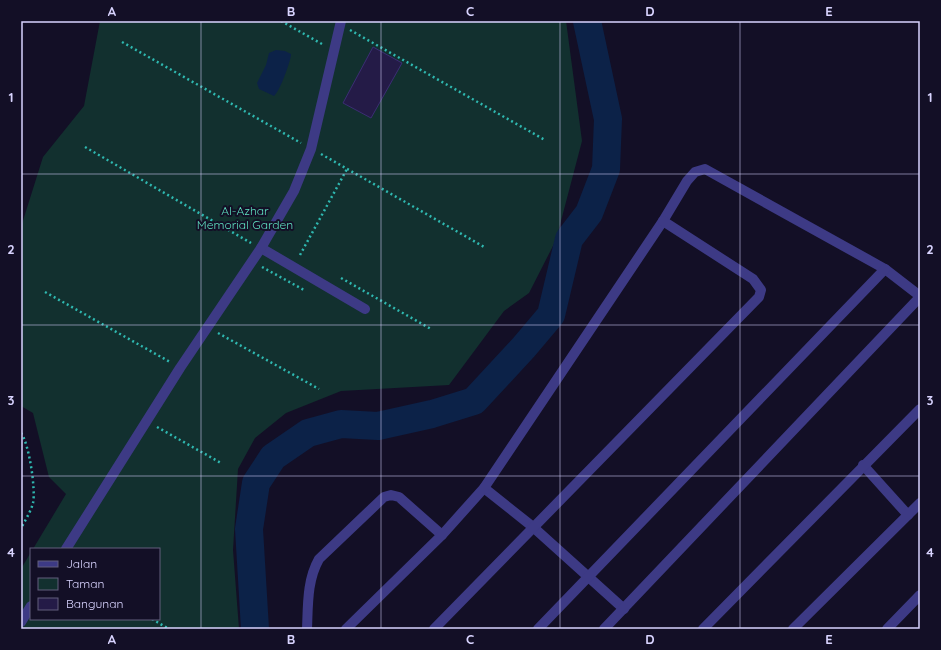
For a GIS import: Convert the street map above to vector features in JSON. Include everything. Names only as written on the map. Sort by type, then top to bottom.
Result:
[{"type":"street","points":[[67,548],[180,368],[260,248],[294,191],[311,148],[333,51],[341,23]]},
{"type":"street","points":[[346,629],[442,535],[484,488],[663,221],[687,181],[695,172],[705,170],[885,268],[920,296],[604,629]]},
{"type":"street","points":[[434,629],[759,297],[762,290],[754,279],[663,221]]},
{"type":"street","points":[[260,248],[365,309]]},
{"type":"street","points":[[538,629],[885,268]]},
{"type":"street","points":[[704,629],[863,465],[920,409]]},
{"type":"street","points":[[863,465],[908,515]]},
{"type":"street","points":[[484,488],[533,527],[624,609]]},
{"type":"street","points":[[307,629],[310,581],[319,559],[384,497],[391,495],[399,497],[442,535]]},
{"type":"street","points":[[793,629],[920,503]]},
{"type":"street","points":[[887,629],[920,596]]},
{"type":"street","points":[[21,622],[30,608]]},
{"type":"path","points":[[281,21],[333,51]]},
{"type":"path","points":[[341,23],[545,140]]},
{"type":"path","points":[[85,147],[260,248]]},
{"type":"path","points":[[306,258],[299,255],[347,169]]},
{"type":"path","points":[[334,274],[431,329]]},
{"type":"path","points":[[45,292],[180,368]]},
{"type":"path","points":[[208,327],[319,389]]},
{"type":"path","points":[[146,421],[221,463]]},
{"type":"path","points":[[21,433],[25,439],[29,454],[33,502],[21,528]]},
{"type":"path","points":[[154,620],[169,629]]},
{"type":"green space","name":"Al-Azhar Memorial Garden","points":[[100,21],[566,21],[582,141],[556,240],[529,293],[504,311],[449,385],[341,391],[286,413],[255,438],[238,469],[233,550],[239,629],[21,629],[21,569],[30,554],[30,620],[160,620],[160,548],[34,548],[66,494],[49,477],[33,413],[21,406],[21,227],[43,157],[84,106]]},
{"type":"water","points":[[276,50],[285,51],[291,54],[279,89],[274,96],[259,89],[257,83],[266,65],[269,53]]},
{"type":"building","points":[[373,47],[402,63],[371,118],[343,103]]},
{"type":"waterway","points":[[255,629],[249,529],[256,483],[273,457],[308,433],[341,424],[378,426],[432,414],[474,401],[524,347],[551,315],[569,239],[589,213],[606,169],[608,119],[587,21]]}]
